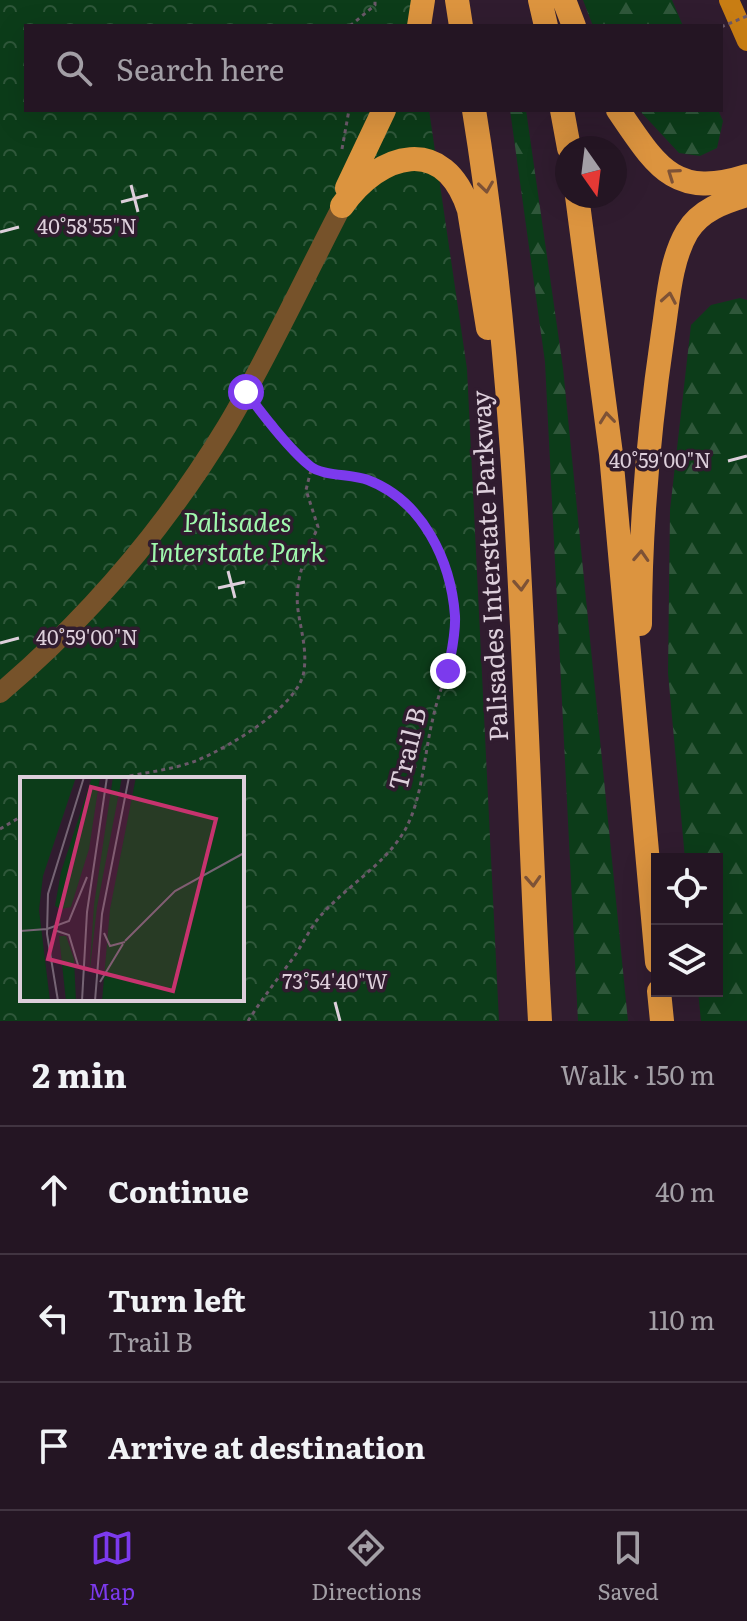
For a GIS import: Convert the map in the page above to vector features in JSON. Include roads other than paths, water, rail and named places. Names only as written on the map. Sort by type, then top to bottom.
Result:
[{"type":"highway","points":[[419,24],[423,0]]},
{"type":"highway","points":[[457,0],[461,24]]},
{"type":"highway","points":[[540,0],[546,24]]},
{"type":"highway","points":[[564,0],[573,24]]},
{"type":"highway","points":[[342,206],[354,171],[383,112]]},
{"type":"highway","name":"Palisades Interstate Parkway","points":[[474,112],[504,332],[518,533],[540,1021]]},
{"type":"highway","points":[[562,112],[567,136]]},
{"type":"highway","points":[[620,112],[655,159],[681,181],[709,186],[747,176]]},
{"type":"highway","points":[[342,206],[371,172],[395,161],[412,160],[434,165],[447,174],[462,192],[476,251],[518,533]]},
{"type":"highway","points":[[648,858],[641,574],[649,449],[665,320],[678,254],[686,233],[709,209],[747,195]]},
{"type":"highway","points":[[579,208],[611,454],[654,925]]},
{"type":"highway","points":[[660,997],[662,1021]]},
{"type":"main road","points":[[729,0],[747,41]]},
{"type":"street","points":[[0,693],[75,622],[147,542],[202,464],[246,392],[342,206]]},
{"type":"park label","name":"Palisades Interstate Park","points":[[237,538]]}]
